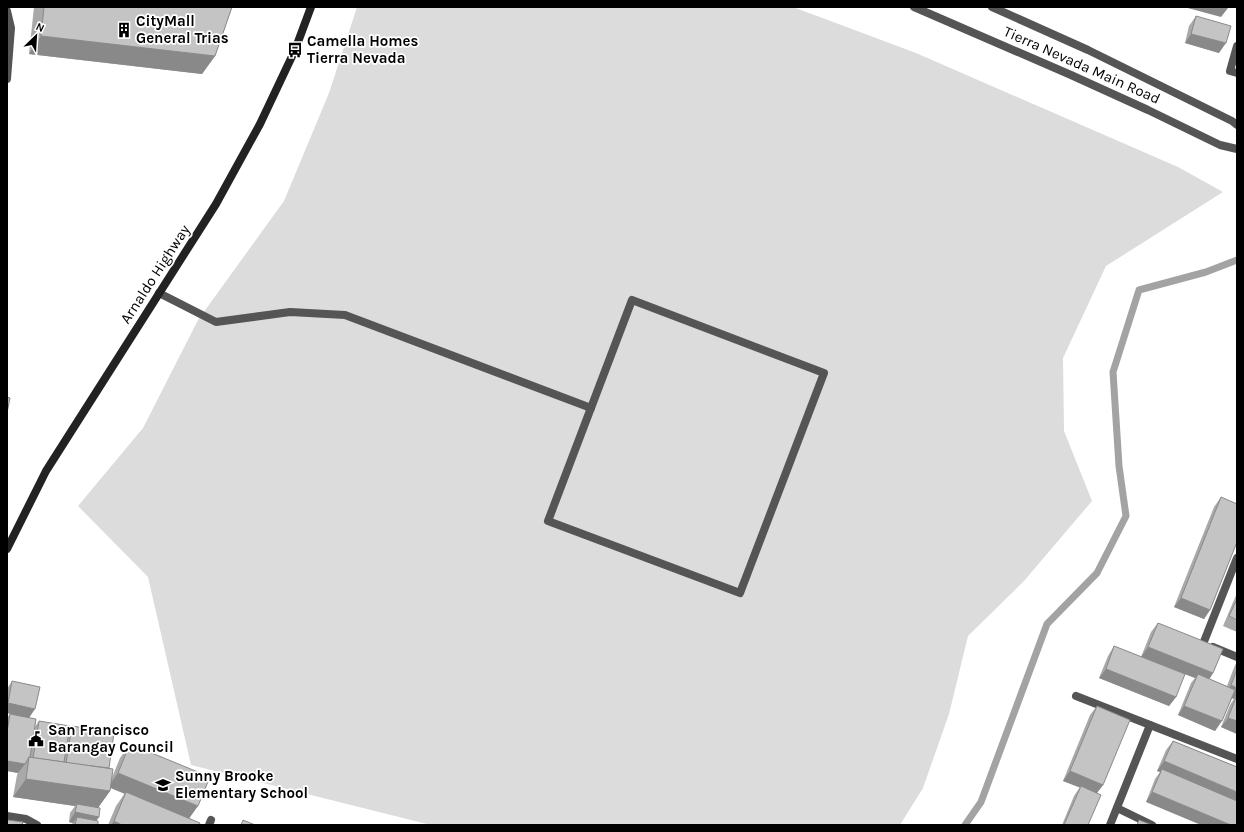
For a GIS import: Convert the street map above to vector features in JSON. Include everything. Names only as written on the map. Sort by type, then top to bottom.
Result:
[{"type":"main road","name":"Arnaldo Highway","points":[[7,549],[46,472],[216,204],[260,124],[295,50],[311,7]]},
{"type":"street","name":"Tierra Nevada Main Road","points":[[914,7],[1071,75],[1220,145],[1237,149]]},
{"type":"street","name":"Tierra Nevada Main Road","points":[[992,7],[1102,57],[1232,121],[1237,125]]},
{"type":"street","points":[[7,11],[10,28],[7,79]]},
{"type":"street","points":[[1237,46],[1230,71],[1237,72]]},
{"type":"street","points":[[159,294],[216,322],[290,312],[345,315],[591,408]]},
{"type":"street","points":[[632,300],[824,373],[740,593],[548,521],[591,408],[632,300]]},
{"type":"street","points":[[1237,558],[1200,642],[1237,656]]},
{"type":"street","points":[[1076,696],[1237,759]]},
{"type":"street","points":[[1110,825],[1150,725]]},
{"type":"street","points":[[1117,808],[1152,825]]},
{"type":"street","points":[[7,816],[26,819],[37,825]]},
{"type":"shaded area","points":[[357,7],[793,7],[916,53],[1178,167],[1223,192],[1106,266],[1063,358],[1064,431],[1092,501],[1024,581],[968,636],[949,714],[923,788],[900,825],[431,825],[191,765],[148,577],[78,506],[143,428],[198,320],[284,201],[329,93]]},
{"type":"building","name":"CityMall General Trias","points":[[44,7],[232,7],[215,56],[41,36]]},
{"type":"building","points":[[1196,16],[1231,26],[1226,43],[1191,34]]},
{"type":"building","points":[[7,397],[10,398],[7,413]]},
{"type":"building","points":[[1221,497],[1237,504],[1237,542],[1210,610],[1181,598]]},
{"type":"building","points":[[1237,599],[1237,620],[1229,616]]},
{"type":"building","points":[[1158,623],[1223,649],[1213,673],[1148,647]]},
{"type":"building","points":[[1114,646],[1185,674],[1176,697],[1106,669]]},
{"type":"building","points":[[1237,669],[1237,688],[1231,685]]},
{"type":"building","points":[[1198,674],[1235,690],[1222,721],[1184,706]]},
{"type":"building","points":[[12,681],[40,687],[35,709],[8,703]]},
{"type":"building","points":[[1237,695],[1237,721],[1228,718]]},
{"type":"building","points":[[1097,706],[1130,720],[1103,785],[1070,771]]},
{"type":"building","points":[[10,714],[36,719],[30,757],[25,764],[7,761],[7,732]]},
{"type":"building","points":[[39,721],[70,726],[64,762],[33,758]]},
{"type":"building","points":[[72,726],[114,733],[109,768],[66,763]]},
{"type":"building","points":[[1173,741],[1237,767],[1237,792],[1164,761]]},
{"type":"building","points":[[130,744],[210,777],[198,806],[118,773]]},
{"type":"building","points":[[29,757],[113,769],[110,791],[26,779]]},
{"type":"building","points":[[1162,769],[1237,801],[1237,825],[1231,825],[1152,792]]},
{"type":"building","points":[[1081,786],[1101,795],[1088,825],[1064,825]]},
{"type":"building","points":[[126,792],[200,823],[199,825],[122,825],[114,821]]},
{"type":"building","points":[[77,804],[100,808],[99,817],[75,812]]},
{"type":"building","points":[[77,817],[98,821],[98,825],[75,825]]},
{"type":"building","points":[[7,820],[23,822],[22,825],[7,825]]},
{"type":"building","points":[[243,820],[255,825],[241,825]]},
{"type":"building","points":[[1139,820],[1152,825],[1137,825]]},
{"type":"waterway","points":[[965,825],[981,802],[1047,624],[1097,573],[1126,516],[1119,466],[1113,372],[1139,290],[1206,272],[1237,260]]},
{"type":"place","name":"CityMall General Trias","points":[[124,30]]},
{"type":"place","name":"Camella Homes Tierra Nevada","points":[[295,50]]},
{"type":"place","name":"San Francisco Barangay Council","points":[[36,739]]},
{"type":"place","name":"Sunny Brooke Elementary School","points":[[163,785]]}]
